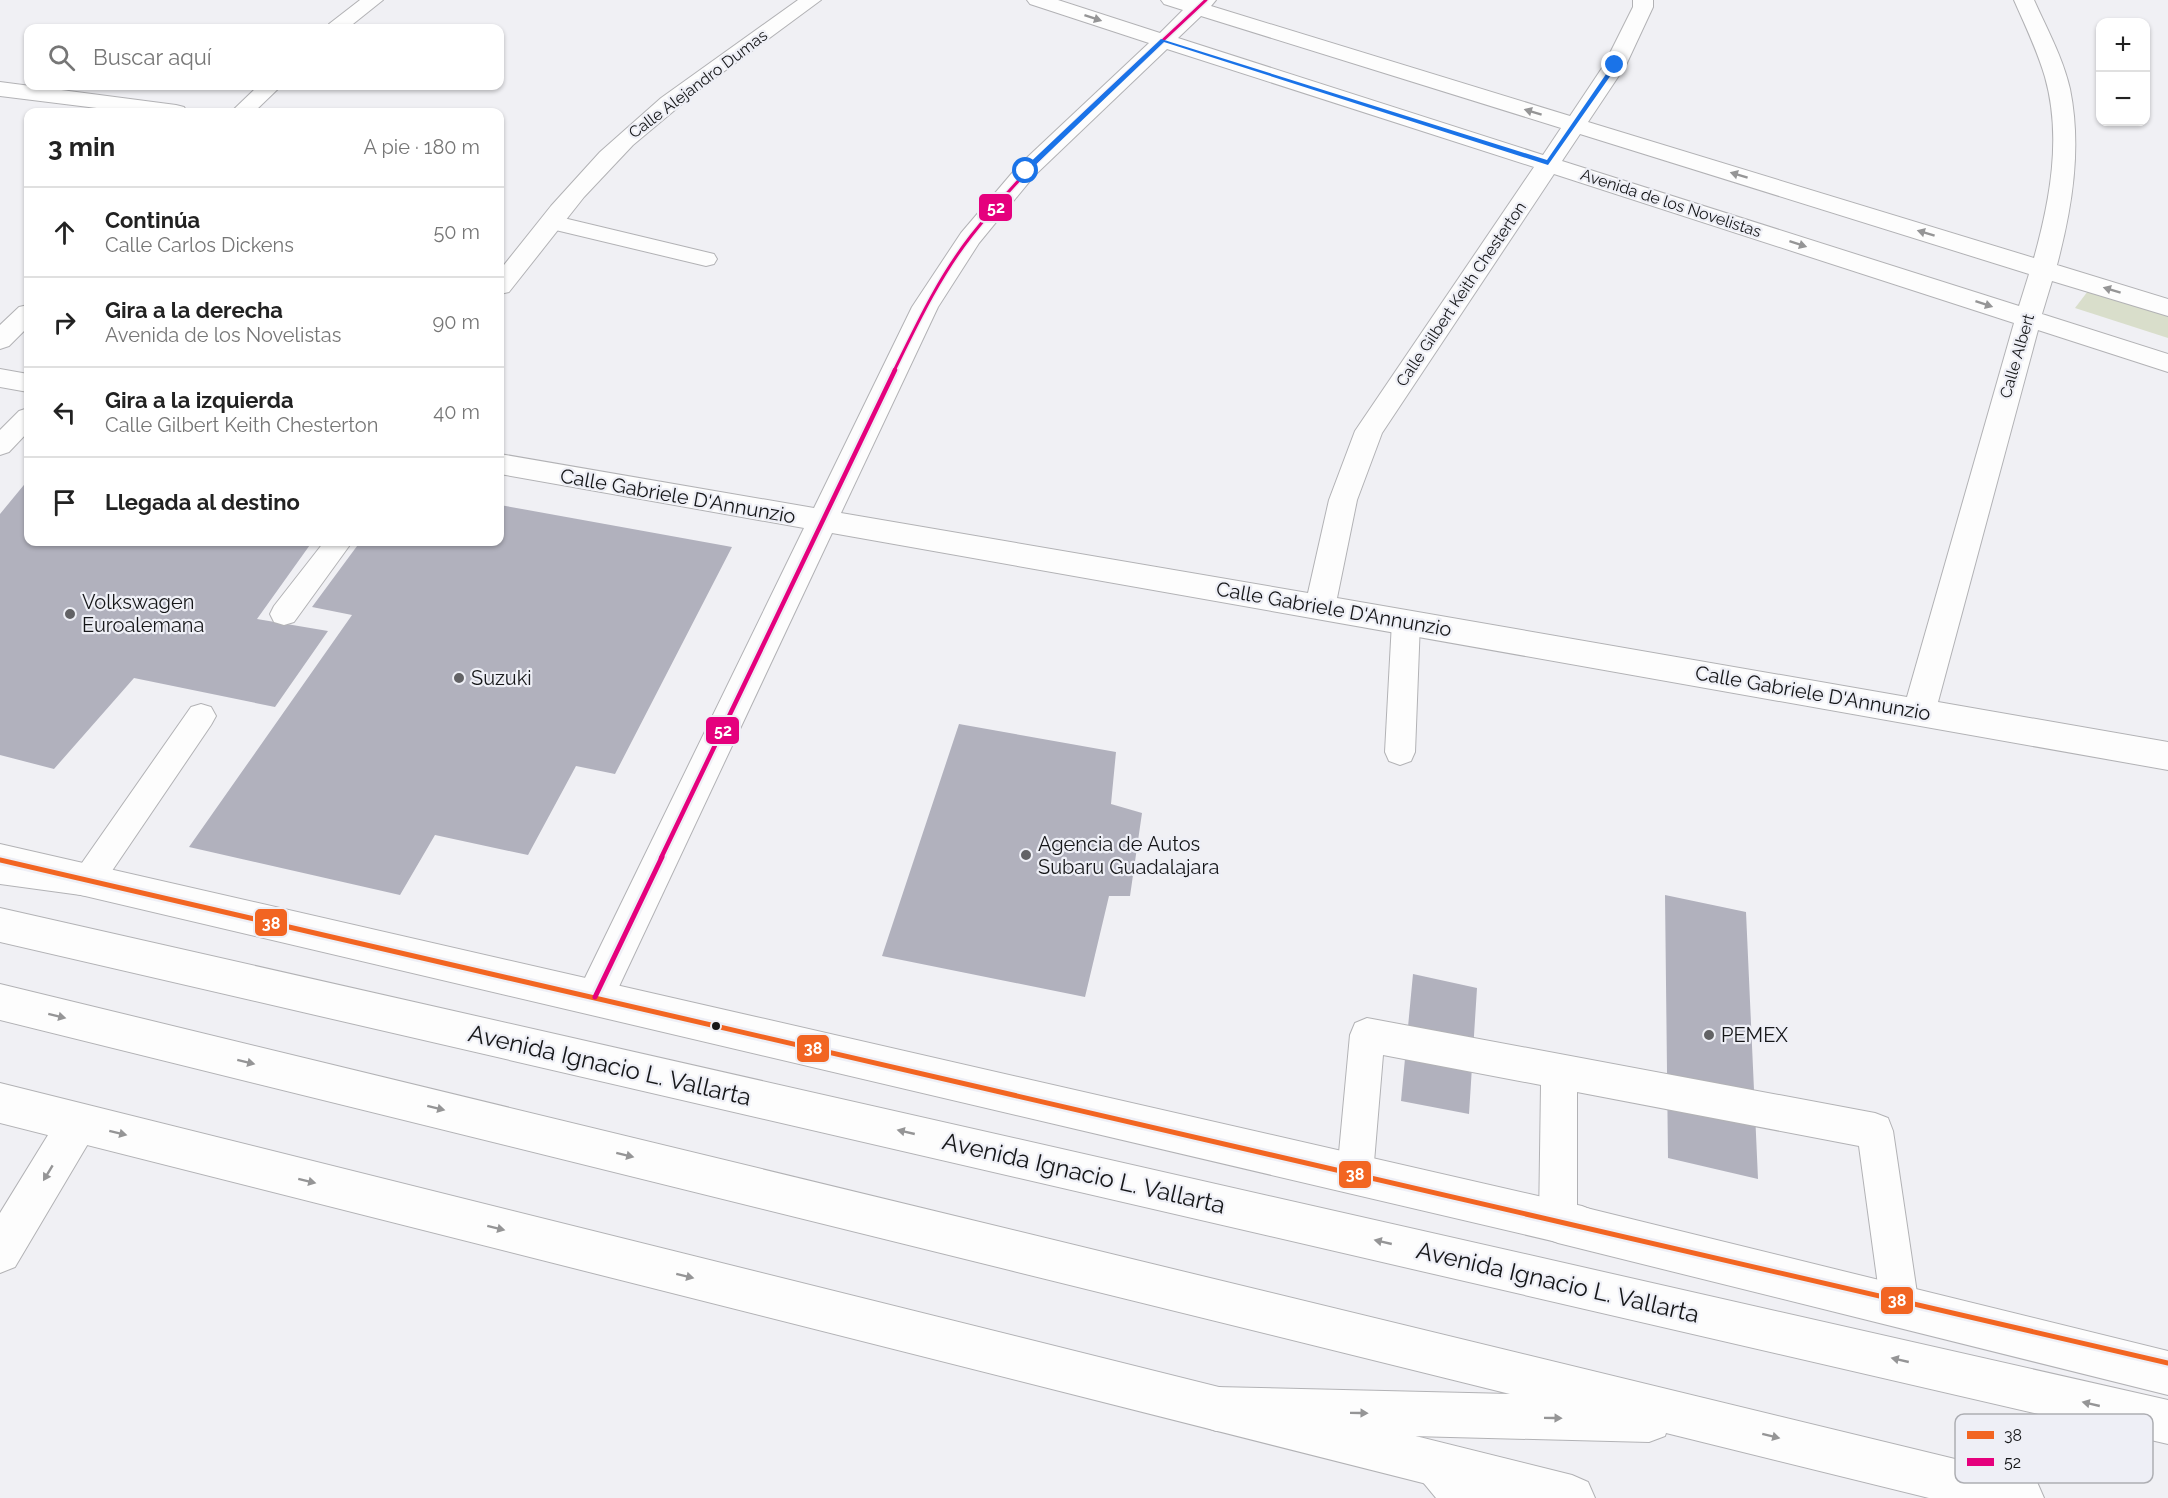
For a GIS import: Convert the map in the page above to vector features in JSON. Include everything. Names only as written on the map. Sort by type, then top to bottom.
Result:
[{"type":"main road","name":"Calle Alejandro Dumas","points":[[504,281],[587,178],[625,140],[660,110],[811,0]]},
{"type":"main road","name":"Avenida de los Novelistas","points":[[1037,0],[2168,363]]},
{"type":"main road","points":[[1171,0],[1201,4],[1575,124],[2168,308]]},
{"type":"main road","name":"Calle Gilbert Keith Chesterton","points":[[1320,606],[1343,500],[1369,431],[1615,65],[1643,8],[1643,0]]},
{"type":"main road","name":"Calle Albert","points":[[1919,711],[2028,318],[2044,269],[2060,198],[2065,144],[2059,89],[2045,45],[2024,0]]},
{"type":"main road","points":[[341,24],[368,1]]},
{"type":"main road","points":[[595,997],[925,307],[970,238],[1026,171],[1201,4]]},
{"type":"main road","points":[[0,89],[145,108]]},
{"type":"main road","points":[[246,108],[266,90]]},
{"type":"main road","points":[[0,340],[24,317]]},
{"type":"main road","points":[[0,378],[24,382]]},
{"type":"main road","name":"Calle Gabriele D'Annunzio","points":[[504,465],[2168,756]]},
{"type":"main road","points":[[0,860],[2168,1363]]},
{"type":"main road","points":[[0,868],[88,880]]},
{"type":"main road","name":"Avenida Ignacio L. Vallarta","points":[[0,925],[2133,1414]]},
{"type":"main road","points":[[0,1002],[1955,1482]]},
{"type":"main road","points":[[0,1103],[1216,1409],[1452,1481],[1572,1498]]},
{"type":"main road","points":[[0,1252],[78,1123]]},
{"type":"main road","points":[[1558,1222],[2168,1373]]},
{"type":"main road","points":[[1216,1409],[1714,1422]]},
{"type":"main road","name":"Avenida Ignacio L. Vallarta","points":[[2153,1419],[2168,1422]]},
{"type":"main road","points":[[1960,1483],[2020,1498]]},
{"type":"lane","points":[[551,222],[706,259]]},
{"type":"lane","points":[[0,446],[24,421]]},
{"type":"lane","points":[[284,614],[336,546]]},
{"type":"lane","points":[[1400,752],[1407,622]]},
{"type":"lane","points":[[88,880],[201,716]]},
{"type":"lane","points":[[1355,1174],[1367,1035],[1875,1131],[1899,1300]]},
{"type":"lane","points":[[1558,1222],[1559,1072]]},
{"type":"green space","points":[[2088,291],[2168,316],[2168,338],[2075,308]]},
{"type":"building","points":[[24,485],[24,546],[309,546],[257,619],[328,631],[275,707],[134,678],[54,769],[0,755],[0,514]]},
{"type":"building","points":[[504,506],[732,547],[615,774],[576,766],[528,855],[435,835],[400,895],[189,847],[352,615],[312,607],[357,546],[504,546]]},
{"type":"building","name":"Agencia de Autos Subaru Guadalajara","points":[[959,724],[1116,752],[1111,804],[1142,813],[1130,896],[1109,896],[1085,997],[882,956]]},
{"type":"building","name":"PEMEX","points":[[1665,895],[1746,912],[1758,1179],[1668,1158]]},
{"type":"building","points":[[1413,974],[1477,988],[1469,1114],[1401,1101]]},
{"type":"transit line","name":"52","points":[[595,997],[925,307],[970,238],[1026,171],[1206,0]]},
{"type":"transit line","name":"38","points":[[0,860],[2168,1363]]},
{"type":"place","name":"Volkswagen Euroalemana","points":[[70,614]]},
{"type":"place","name":"Suzuki","points":[[459,678]]},
{"type":"place","name":"Agencia de Autos Subaru Guadalajara","points":[[1026,855]]},
{"type":"place","name":"PEMEX","points":[[1709,1035]]},
{"type":"route","points":[[1026,171],[1163,40],[1548,163],[1615,65]]}]
